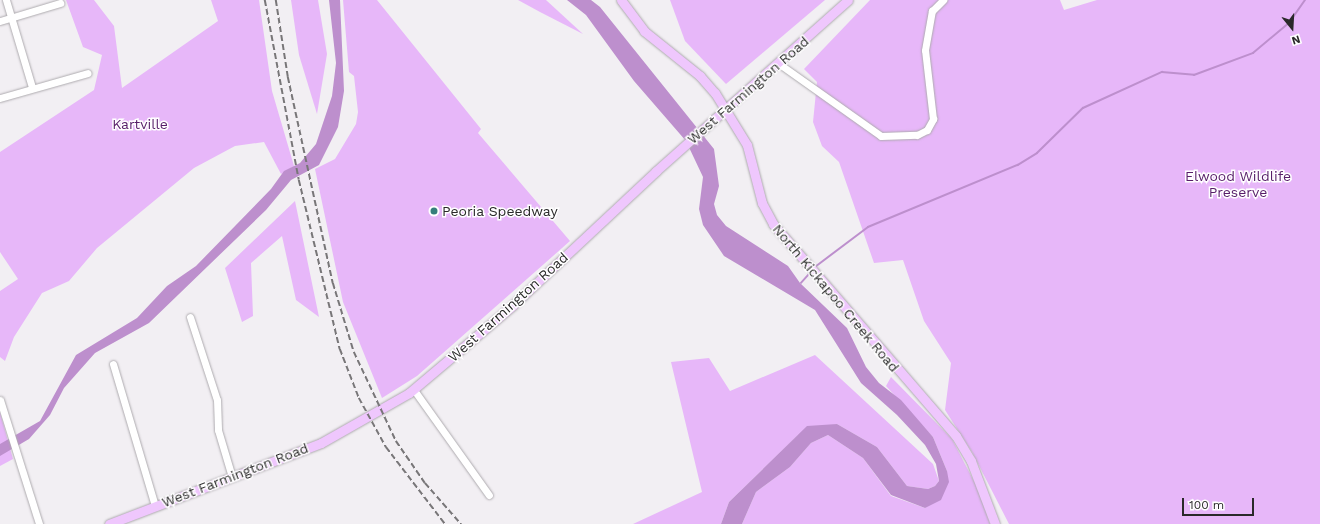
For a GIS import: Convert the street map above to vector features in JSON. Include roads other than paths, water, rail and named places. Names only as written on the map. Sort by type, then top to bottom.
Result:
[{"type":"main road","name":"North Kickapoo Creek Road","points":[[621,0],[644,31],[700,76],[726,109],[747,145],[767,214],[804,261],[956,436],[971,461],[995,524]]},
{"type":"main road","name":"West Farmington Road","points":[[109,524],[332,438],[414,390],[513,305],[656,171],[848,0]]},
{"type":"street","points":[[6,0],[32,88]]},
{"type":"street","points":[[778,63],[880,136],[917,135],[927,130],[932,119],[925,50],[932,11],[943,0]]},
{"type":"street","points":[[0,21],[60,3]]},
{"type":"street","points":[[0,98],[88,73]]},
{"type":"street","points":[[190,316],[217,400],[218,430],[232,477]]},
{"type":"street","points":[[113,364],[155,506]]},
{"type":"street","points":[[414,390],[489,495]]},
{"type":"street","points":[[0,400],[39,524]]},
{"type":"waterway","points":[[815,267],[868,227],[1018,165],[1037,153],[1083,108],[1162,72],[1194,75],[1253,53],[1289,23],[1305,0]]},
{"type":"waterway","points":[[801,283],[810,273]]},
{"type":"railway","points":[[265,0],[299,180],[340,349],[359,398],[386,447],[445,524]]},
{"type":"railway","points":[[276,0],[288,77],[333,283],[354,352],[396,441],[425,483],[461,524]]},
{"type":"place","name":"Peoria Speedway","points":[[434,211]]},
{"type":"park label","name":"Kartville","points":[[140,124]]},
{"type":"park label","name":"Elwood Wildlife Preserve","points":[[1238,184]]}]
